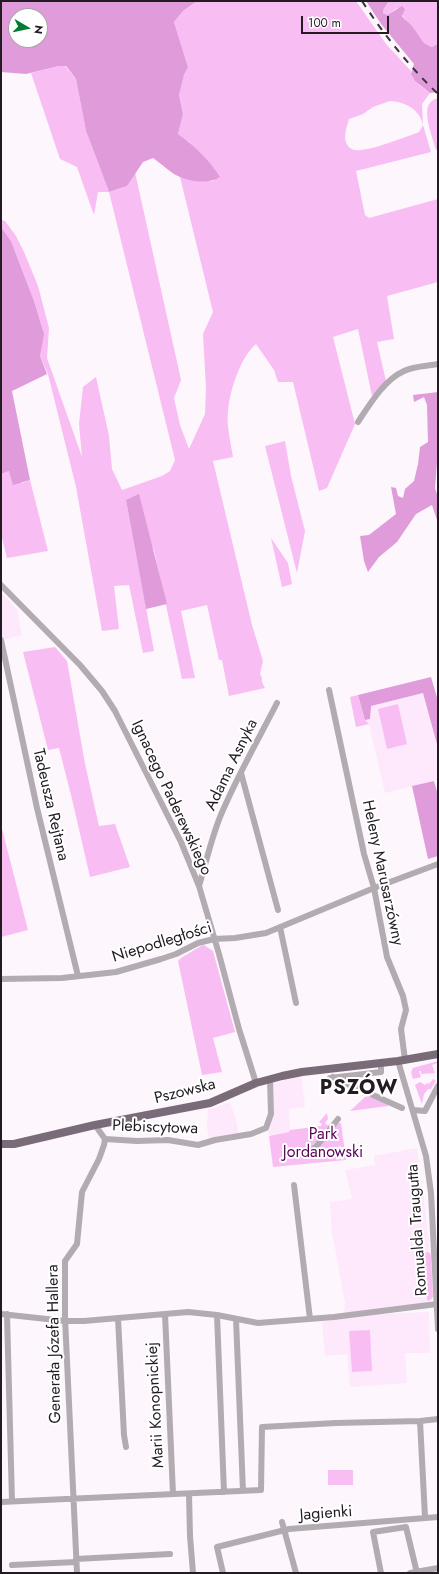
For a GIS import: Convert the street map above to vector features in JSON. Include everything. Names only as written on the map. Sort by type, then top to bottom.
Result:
[{"type":"main road","name":"Pszowska","points":[[1,1144],[14,1144],[94,1125],[210,1103],[256,1083],[302,1072],[402,1060],[438,1054]]},
{"type":"street","points":[[358,422],[371,403],[394,376],[405,370],[438,364]]},
{"type":"street","name":"Ignacego Paderewskiego","points":[[1,585],[80,665],[102,690],[116,711],[181,842],[198,886],[256,1083]]},
{"type":"street","name":"Tadeusza Rejtana","points":[[1,640],[37,808],[78,976]]},
{"type":"street","name":"Heleny Marusarzówny","points":[[329,690],[364,854],[374,888],[387,957],[403,996],[406,1010],[401,1029],[402,1060]]},
{"type":"street","name":"Adama Asnyka","points":[[198,886],[216,827],[242,773],[252,748],[277,702]]},
{"type":"street","points":[[242,773],[278,910]]},
{"type":"street","name":"Niepodległości","points":[[1,978],[40,979],[116,972],[176,954],[198,943],[214,938],[235,938],[259,934],[280,928],[374,888],[438,864]]},
{"type":"street","points":[[280,928],[296,1003]]},
{"type":"street","name":"Romualda Traugutta","points":[[402,1060],[413,1110],[426,1156],[436,1248],[438,1329]]},
{"type":"street","points":[[358,1089],[331,1077],[381,1071]]},
{"type":"street","name":"Plebiscytowa","points":[[94,1125],[104,1139],[137,1141],[168,1140],[198,1145],[215,1140],[251,1134],[266,1128],[271,1114],[270,1079]]},
{"type":"street","points":[[413,1110],[425,1111],[438,1086]]},
{"type":"street","points":[[373,1095],[402,1108]]},
{"type":"street","points":[[305,1155],[316,1147],[338,1119]]},
{"type":"street","name":"Generała Józefa Hallera","points":[[77,1573],[66,1321],[65,1259],[77,1244],[82,1192],[100,1159],[104,1139]]},
{"type":"street","points":[[294,1185],[310,1319]]},
{"type":"street","points":[[12,1501],[4,1314],[66,1321],[188,1312],[217,1315],[258,1323],[310,1319],[437,1304]]},
{"type":"street","name":"Marii Konopnickiej","points":[[165,1314],[174,1494]]},
{"type":"street","points":[[217,1315],[224,1492]]},
{"type":"street","name":"Marii Konopnickiej","points":[[118,1318],[126,1447]]},
{"type":"street","points":[[236,1319],[243,1491]]},
{"type":"street","points":[[1,1502],[261,1490],[262,1427],[438,1419]]},
{"type":"street","points":[[420,1421],[426,1517]]},
{"type":"street","points":[[189,1494],[193,1573]]},
{"type":"street","name":"Jagienki","points":[[223,1573],[217,1547],[285,1530],[438,1517]]},
{"type":"street","points":[[282,1522],[296,1573]]},
{"type":"street","points":[[381,1573],[373,1532],[406,1527],[414,1573],[438,1568]]},
{"type":"street","points":[[12,1565],[170,1554]]},
{"type":"shaded area","points":[[1,1],[197,1],[183,11],[174,22],[188,67],[184,75],[179,95],[183,114],[178,134],[201,154],[220,177],[211,181],[184,179],[173,173],[153,158],[143,162],[127,186],[109,192],[86,131],[76,79],[66,66],[59,66],[26,74],[1,72]]},
{"type":"shaded area","points":[[366,1],[389,1],[383,10],[383,13],[387,15],[402,6],[405,9],[402,16],[412,26],[424,43],[432,47],[438,44],[438,92],[430,93],[415,81],[411,74],[414,64],[381,24]]},
{"type":"shaded area","points":[[1,227],[11,241],[34,301],[44,334],[40,356],[47,374],[12,391],[30,480],[13,485],[9,471],[1,474]]},
{"type":"shaded area","points":[[438,392],[438,450],[435,488],[438,497],[438,523],[432,505],[416,514],[397,542],[379,557],[368,572],[364,561],[360,536],[369,535],[396,514],[391,487],[396,488],[398,496],[403,498],[405,489],[414,481],[420,447],[428,442],[427,405],[424,397],[414,402],[413,395]]},
{"type":"shaded area","points":[[139,494],[167,604],[146,609],[126,500]]},
{"type":"shaded area","points":[[1,592],[17,609],[22,635],[2,640]]},
{"type":"shaded area","points":[[431,677],[438,701],[438,748],[423,693],[371,706],[370,719],[365,720],[358,695]]},
{"type":"shaded area","points":[[423,693],[438,748],[438,780],[385,793],[369,724],[365,720],[370,719],[371,706]]},
{"type":"shaded area","points":[[434,781],[438,795],[438,856],[428,859],[412,786]]},
{"type":"shaded area","points":[[301,1075],[305,1106],[290,1109],[290,1132],[269,1136],[268,1131],[272,1120],[273,1082]]},
{"type":"shaded area","points":[[230,1102],[239,1134],[209,1140],[207,1127],[208,1110]]},
{"type":"shaded area","points":[[417,1148],[429,1241],[432,1299],[418,1306],[351,1315],[428,1312],[430,1353],[405,1353],[407,1383],[350,1387],[347,1354],[325,1356],[322,1322],[344,1316],[345,1302],[332,1232],[330,1202],[352,1199],[345,1170],[375,1165],[374,1156]]},
{"type":"green space","points":[[197,1],[356,1],[386,44],[411,71],[415,81],[430,93],[422,104],[423,125],[431,152],[356,171],[365,215],[369,218],[438,199],[438,282],[387,296],[394,339],[377,342],[386,381],[372,396],[358,329],[333,337],[355,424],[327,488],[319,491],[293,382],[278,382],[274,370],[256,344],[245,357],[237,375],[229,403],[228,416],[228,428],[233,457],[213,461],[252,625],[263,661],[260,674],[265,688],[229,696],[222,660],[219,660],[207,605],[181,611],[195,678],[182,679],[154,550],[126,500],[154,651],[143,653],[129,585],[114,586],[119,629],[102,631],[76,487],[48,374],[40,356],[43,331],[34,301],[11,241],[1,227],[1,220],[5,221],[16,236],[38,286],[49,328],[47,358],[82,457],[79,424],[83,387],[96,377],[109,436],[112,469],[122,490],[162,476],[170,471],[175,460],[109,192],[127,186],[135,172],[181,380],[174,398],[180,425],[189,449],[205,414],[206,388],[203,334],[213,312],[180,177],[214,181],[189,142],[178,134],[183,114],[179,95],[184,75],[188,67],[174,22],[183,11]],"holes":[[[390,101],[407,105],[419,115],[423,125],[419,132],[387,144],[361,150],[350,148],[345,140],[349,119],[363,114],[373,107]]]},
{"type":"green space","points":[[389,1],[438,1],[437,45],[432,47],[424,43],[397,8],[387,15],[383,13],[383,10]]},
{"type":"green space","points":[[59,66],[65,66],[76,79],[86,131],[109,192],[98,192],[94,215],[77,167],[60,159],[31,73]]},
{"type":"green space","points":[[438,98],[438,149],[436,150],[427,112],[431,102]]},
{"type":"green space","points":[[285,441],[291,476],[305,531],[297,573],[265,446]]},
{"type":"green space","points":[[9,471],[22,483],[30,480],[48,551],[7,558],[1,534],[1,474]]},
{"type":"green space","points":[[271,538],[288,563],[292,584],[282,587]]},
{"type":"green space","points":[[55,647],[67,661],[85,764],[99,826],[115,824],[130,867],[90,877],[59,748],[48,750],[23,652]]},
{"type":"green space","points":[[358,695],[365,720],[369,724],[356,727],[350,697]]},
{"type":"green space","points":[[398,704],[407,744],[387,749],[378,709]]},
{"type":"green space","points":[[1,825],[28,930],[1,937]]},
{"type":"green space","points":[[204,945],[213,951],[235,1032],[213,1038],[222,1072],[202,1075],[178,961]]},
{"type":"green space","points":[[438,1061],[438,1063],[432,1065],[435,1073],[421,1074],[421,1071],[419,1071],[421,1077],[413,1079],[411,1072],[413,1068]]},
{"type":"green space","points":[[433,1079],[436,1081],[431,1089],[428,1089],[424,1094],[422,1104],[415,1085],[420,1082],[425,1085],[427,1083],[429,1084]]},
{"type":"green space","points":[[370,1096],[388,1104],[388,1106],[350,1111],[365,1097]]},
{"type":"green space","name":"Park Jordanowski","points":[[327,1113],[328,1119],[325,1123],[327,1125],[341,1123],[346,1160],[273,1167],[269,1136],[289,1132],[290,1130],[321,1126],[322,1124],[319,1122]]},
{"type":"green space","points":[[423,1253],[430,1253],[431,1256],[433,1297],[429,1301],[427,1300],[422,1258]]},
{"type":"green space","points":[[370,1330],[372,1371],[352,1372],[349,1331]]},
{"type":"green space","points":[[328,1470],[353,1470],[353,1485],[328,1485]]},
{"type":"railway","points":[[362,1],[397,50],[438,94]]},
{"type":"district","name":"PSZÓW","points":[[359,1089]]}]
